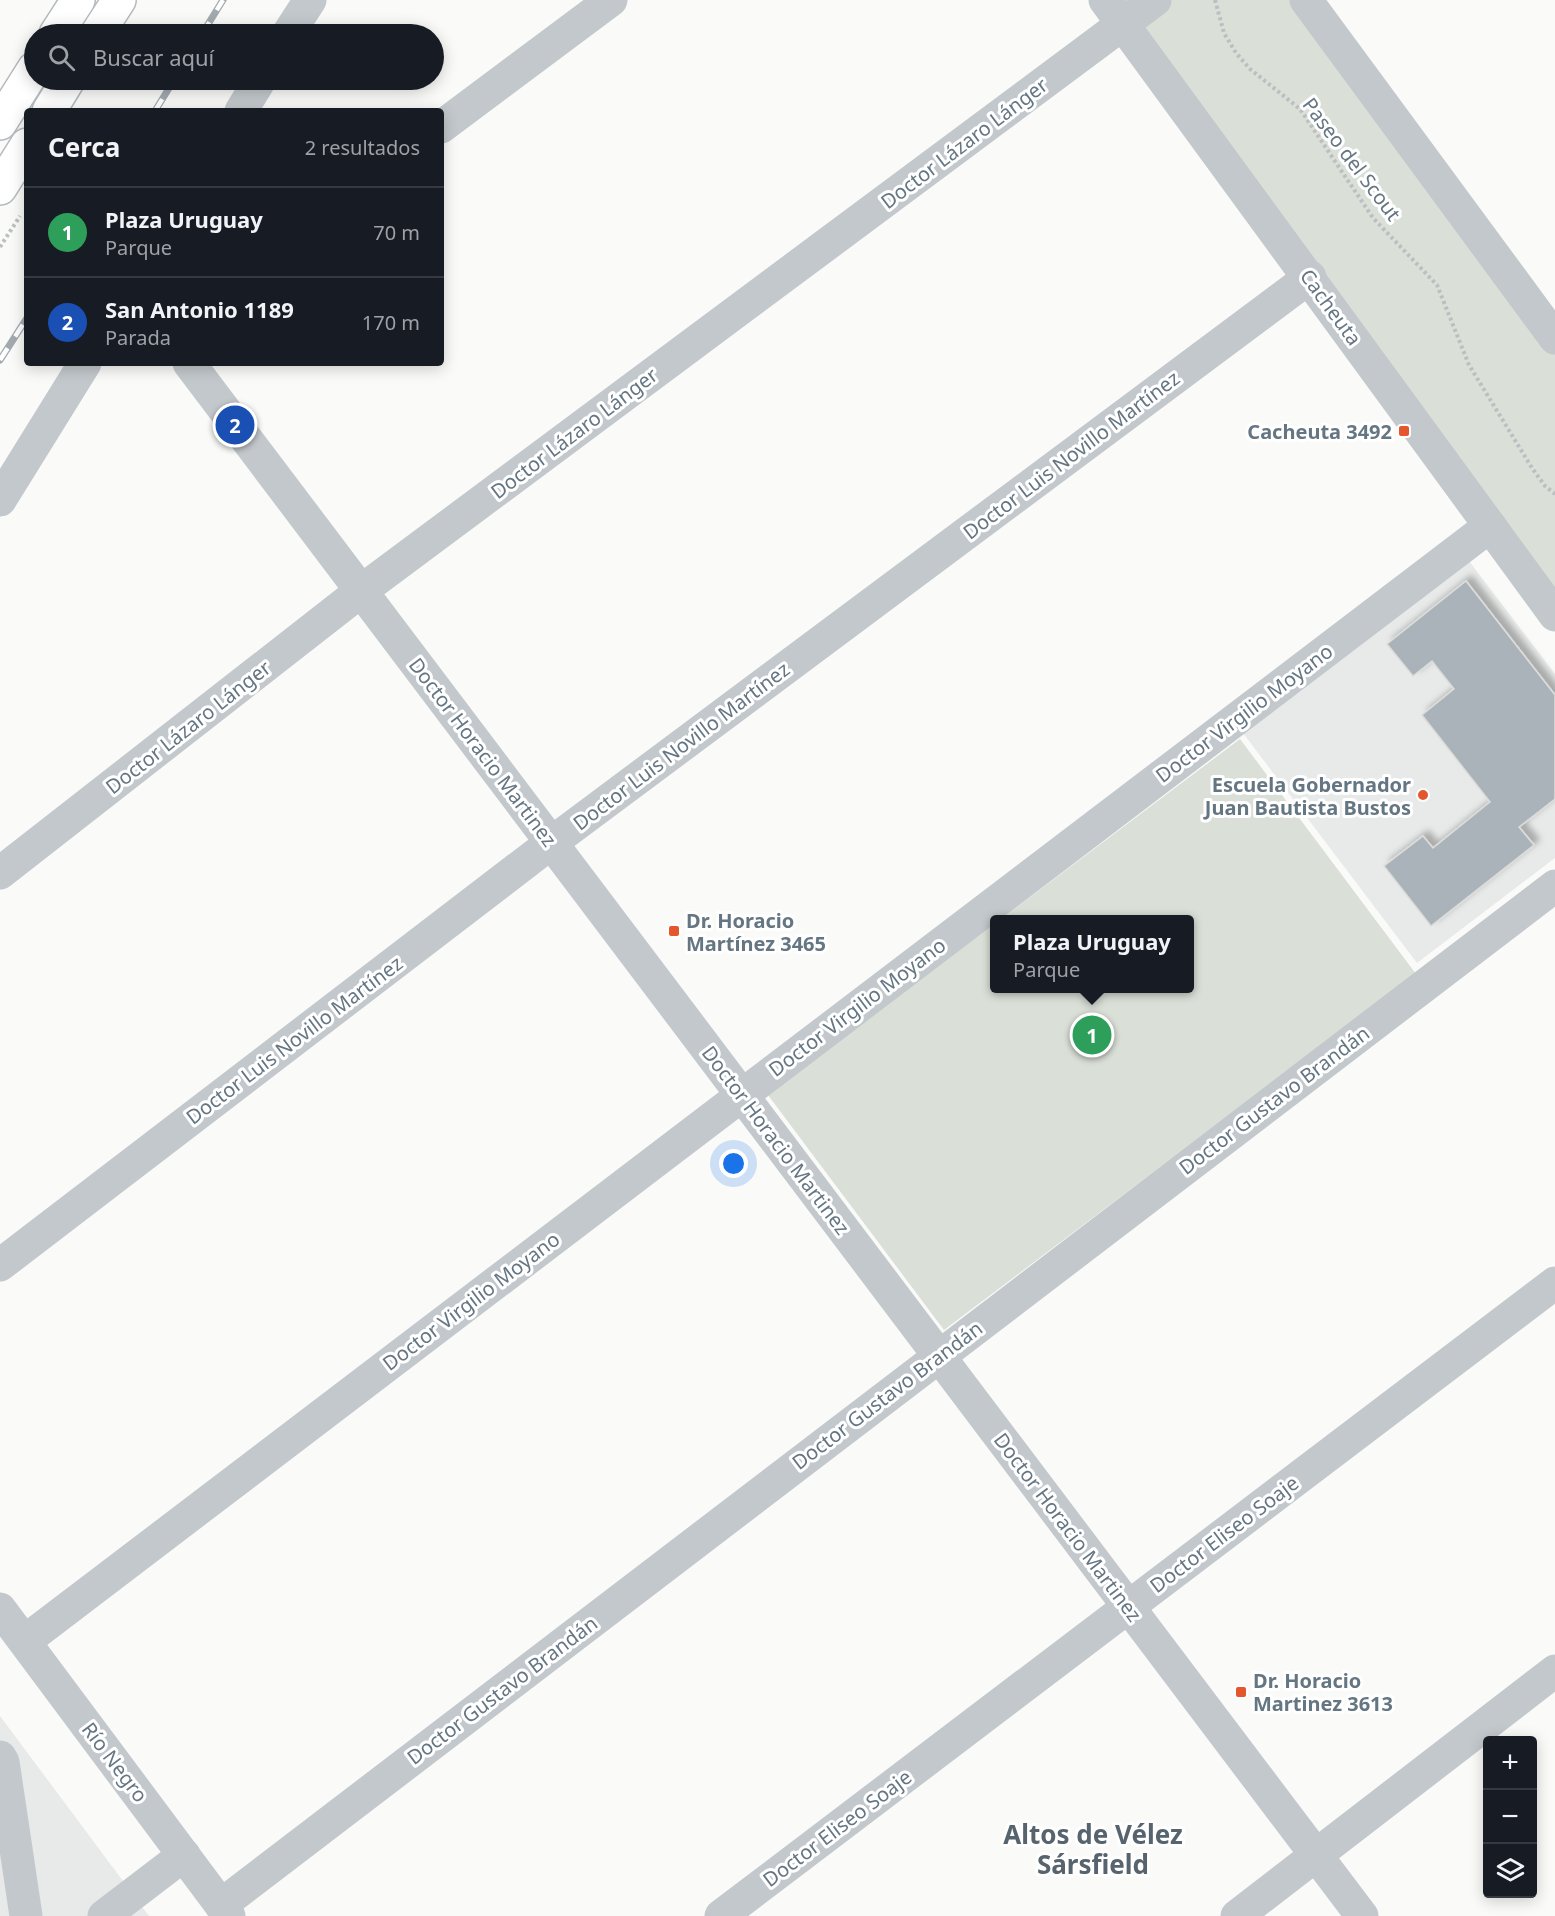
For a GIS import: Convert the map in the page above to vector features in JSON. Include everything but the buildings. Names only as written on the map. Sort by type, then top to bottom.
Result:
[{"type":"main road","points":[[62,24],[78,0]]},
{"type":"main road","points":[[103,24],[119,0]]},
{"type":"main road","points":[[0,123],[24,85]]},
{"type":"main road","points":[[51,108],[62,90]]},
{"type":"main road","points":[[0,188],[24,150]]},
{"type":"street","points":[[294,24],[310,0]]},
{"type":"street","points":[[444,125],[610,0]]},
{"type":"street","name":"Doctor Lázaro Lánger","points":[[0,873],[1114,12],[1155,0]]},
{"type":"street","points":[[1306,0],[1555,338]]},
{"type":"street","name":"Cacheuta","points":[[1114,12],[1555,615]]},
{"type":"street","points":[[243,108],[254,90]]},
{"type":"street","name":"Doctor Luis Novillo Martínez","points":[[0,1265],[551,843],[1310,277]]},
{"type":"street","points":[[0,500],[83,366]]},
{"type":"street","name":"Doctor Horacio Martinez","points":[[191,366],[1362,1916]]},
{"type":"street","name":"Doctor Virgilio Moyano","points":[[25,1641],[1490,526]]},
{"type":"street","name":"Doctor Gustavo Brandán","points":[[225,1911],[939,1356],[1555,886]]},
{"type":"street","name":"Doctor Eliseo Soaje","points":[[721,1916],[1555,1283]]},
{"type":"street","name":"Río Negro","points":[[0,1609],[225,1911]]},
{"type":"street","points":[[1236,1916],[1555,1671]]},
{"type":"street","points":[[0,1757],[3,1762],[26,1916]]},
{"type":"street","points":[[104,1916],[184,1856]]},
{"type":"path","name":"Paseo del Scout","points":[[1215,0],[1224,33],[1236,54],[1250,69],[1300,109],[1373,218],[1437,285],[1469,364],[1532,468],[1545,486],[1555,494]]},
{"type":"path","points":[[0,247],[22,213]]},
{"type":"shaded area","points":[[1105,0],[1306,0],[1555,338],[1555,615]]},
{"type":"shaded area","name":"Escuela Gobernador Juan Bautista Bustos","points":[[1469,561],[1555,674],[1555,858],[1417,963],[1243,733]]},
{"type":"shaded area","points":[[1240,739],[1416,974],[944,1330],[768,1095],[990,927],[990,993],[1194,993],[1194,915],[1006,915]]},
{"type":"shaded area","points":[[0,1716],[149,1916],[0,1916]]},
{"type":"railway","points":[[208,24],[223,0]]},
{"type":"railway","points":[[157,108],[168,90]]},
{"type":"railway","points":[[0,360],[24,323]]},
{"type":"place","name":"San Antonio 1189","points":[[235,425]]},
{"type":"place","name":"Cacheuta 3492","points":[[1404,431]]},
{"type":"place","name":"Escuela Gobernador Juan Bautista Bustos","points":[[1423,795]]},
{"type":"place","name":"Dr. Horacio Martínez 3465","points":[[674,931]]},
{"type":"place","name":"Plaza Uruguay","points":[[1092,1035]]},
{"type":"place","name":"Dr. Horacio Martinez 3613","points":[[1241,1692]]},
{"type":"district","name":"Altos de Vélez Sársfield","points":[[1093,1849]]}]
